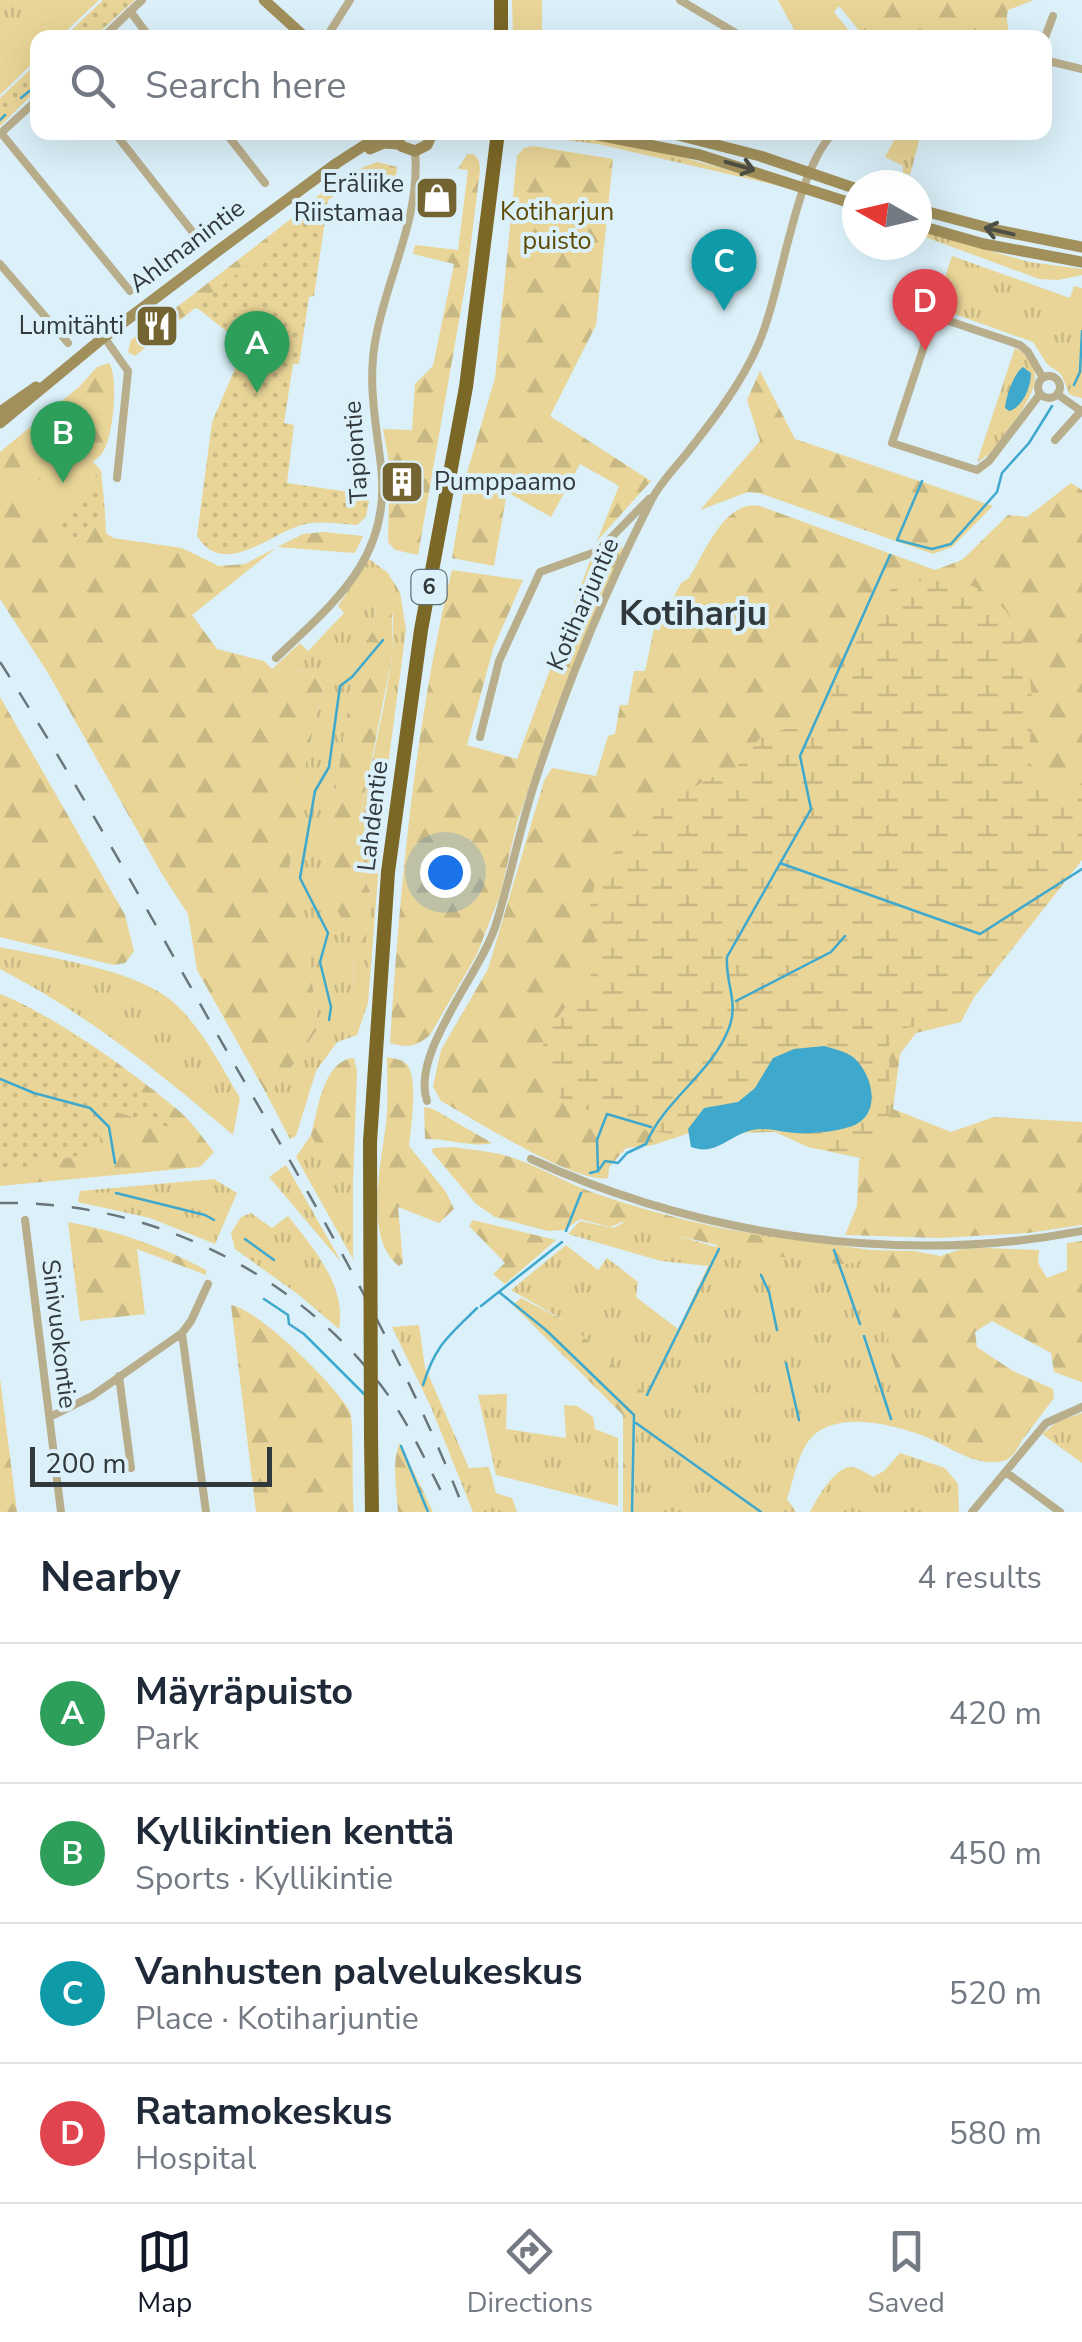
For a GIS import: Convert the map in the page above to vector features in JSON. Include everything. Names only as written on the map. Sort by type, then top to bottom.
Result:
[{"type":"highway","points":[[502,0],[502,30]]},
{"type":"highway","name":"Lahdentie","points":[[372,1512],[370,1142],[388,872],[421,630],[466,388],[497,140]]},
{"type":"main road","points":[[264,0],[297,30]]},
{"type":"main road","name":"Ahlmanintie","points":[[0,423],[104,337],[373,140]]},
{"type":"main road","name":"Ahlmanintie","points":[[326,171],[392,140]]},
{"type":"main road","points":[[400,140],[415,151],[428,140]]},
{"type":"main road","points":[[623,140],[700,155],[842,200]]},
{"type":"main road","points":[[695,140],[842,184]]},
{"type":"main road","points":[[932,213],[1018,236],[1082,246]]},
{"type":"main road","points":[[932,229],[984,244],[1082,262]]},
{"type":"main road","name":"Ahlmanintie","points":[[0,412],[76,360]]},
{"type":"street","points":[[110,30],[142,0]]},
{"type":"street","points":[[331,30],[350,0]]},
{"type":"street","points":[[680,0],[731,30]]},
{"type":"street","points":[[130,11],[144,30]]},
{"type":"street","points":[[1048,30],[1053,16]]},
{"type":"street","points":[[1052,62],[1082,69]]},
{"type":"street","points":[[30,106],[1,133],[130,291]]},
{"type":"street","points":[[120,140],[195,235]]},
{"type":"street","points":[[231,140],[265,183]]},
{"type":"street","name":"Kotiharjuntie","points":[[427,1101],[424,1085],[428,1054],[488,947],[556,720],[653,496],[720,411],[751,360],[769,317],[805,186],[827,140]]},
{"type":"street","name":"Tapiontie","points":[[276,658],[336,601],[359,573],[378,529],[382,482],[372,367],[380,323],[412,212],[417,178],[415,151]]},
{"type":"street","points":[[0,264],[68,343]]},
{"type":"street","points":[[1043,378],[1020,345],[934,316],[892,443],[977,470],[989,461],[1040,394],[1038,385],[1043,378],[1057,380],[1057,394]]},
{"type":"street","points":[[104,337],[128,371],[116,478]]},
{"type":"street","points":[[1040,394],[1048,398],[1057,394]]},
{"type":"street","points":[[1055,440],[1082,410],[1057,394]]},
{"type":"street","points":[[480,737],[504,647],[540,572],[598,550],[653,496]]},
{"type":"street","points":[[531,1160],[666,1208],[853,1244],[938,1246],[1082,1231]]},
{"type":"street","name":"Sinivuokontie","points":[[25,1220],[61,1512]]},
{"type":"street","points":[[50,1417],[92,1396],[182,1333],[208,1284]]},
{"type":"street","points":[[182,1333],[206,1512]]},
{"type":"street","points":[[119,1376],[131,1468]]},
{"type":"street","points":[[972,1512],[1046,1424],[1082,1407]]},
{"type":"street","points":[[1006,1473],[1060,1512]]},
{"type":"green space","points":[[0,0],[61,0],[0,59]]},
{"type":"green space","points":[[61,0],[99,0],[67,30],[30,30],[30,66],[0,95],[0,59]]},
{"type":"green space","points":[[103,0],[135,0],[102,30],[71,30]]},
{"type":"green space","points":[[512,0],[542,0],[542,30],[513,30]]},
{"type":"green space","points":[[778,0],[844,0],[834,12],[848,30],[794,30]]},
{"type":"green space","points":[[844,0],[1034,0],[1008,10],[1007,30],[858,30],[839,6]]},
{"type":"green space","points":[[30,70],[30,97],[0,126],[0,98]]},
{"type":"green space","points":[[565,140],[597,140],[646,149],[780,186],[598,144]]},
{"type":"green space","points":[[894,140],[917,140],[911,170],[903,170],[903,166],[885,157]]},
{"type":"green space","name":"Kotiharjun puisto","points":[[533,146],[613,159],[596,325],[550,416],[651,481],[597,541],[619,486],[580,464],[551,517],[507,492],[494,566],[452,558],[466,476],[495,378],[517,156],[524,148]]},
{"type":"green space","points":[[467,154],[474,154],[480,170],[467,275],[418,555],[395,550],[388,542],[389,497],[405,499],[412,468],[389,462],[383,429],[412,430],[415,384],[433,366],[454,264],[413,254],[415,245],[458,250],[468,170],[458,169]]},
{"type":"green space","points":[[377,162],[397,167],[396,177],[366,176],[328,200],[319,230],[205,311],[195,308],[135,356],[128,352],[131,340],[140,333],[149,337],[169,324],[164,317],[329,187]]},
{"type":"green space","points":[[328,200],[314,296],[309,297],[299,364],[293,364],[284,423],[294,425],[287,483],[370,495],[366,517],[357,525],[302,525],[247,550],[220,554],[197,536],[212,422],[245,346],[196,307]]},
{"type":"green space","points":[[932,234],[1029,262],[1082,269],[1082,275],[1039,279],[932,240]]},
{"type":"green space","points":[[952,256],[1070,298],[1074,286],[1082,288],[1082,398],[1070,395],[1061,374],[1047,364],[1033,342],[935,307]]},
{"type":"green space","points":[[1015,348],[1033,366],[1033,387],[1023,409],[998,443],[977,462]]},
{"type":"green space","points":[[109,363],[114,393],[107,443],[93,462],[75,444],[72,541],[105,512],[106,533],[113,538],[182,548],[219,566],[245,564],[276,548],[192,615],[217,649],[264,661],[272,669],[308,671],[323,687],[306,761],[289,869],[308,951],[318,1028],[284,1078],[266,1093],[197,970],[188,914],[48,673],[0,599],[0,452],[80,386],[97,367]]},
{"type":"green space","points":[[760,371],[795,439],[993,506],[952,547],[933,554],[759,493],[748,492],[700,510],[760,441],[747,400]]},
{"type":"green space","points":[[74,443],[101,470],[53,522],[25,495]]},
{"type":"green space","points":[[101,470],[105,512],[72,541],[53,522]]},
{"type":"green space","points":[[1071,483],[1082,490],[1082,852],[1010,929],[961,1022],[916,1033],[900,1054],[893,1109],[951,1132],[994,1117],[1082,1122],[1082,1225],[1028,1233],[941,1238],[845,1235],[857,1206],[859,1161],[871,1131],[704,1108],[684,1135],[626,1148],[609,1167],[608,1178],[593,1177],[549,1161],[441,1101],[433,1086],[441,1050],[488,969],[544,781],[552,768],[596,776],[608,736],[615,734],[620,705],[628,705],[634,671],[645,671],[654,629],[660,630],[665,601],[671,602],[681,583],[689,578],[726,519],[748,506],[760,506],[935,570],[962,560],[1008,515],[1027,517]]},
{"type":"green space","points":[[303,534],[363,536],[355,553],[277,547]]},
{"type":"green space","points":[[620,543],[623,549],[554,713],[517,823],[500,895],[477,954],[430,1035],[411,1045],[390,1043],[411,805],[428,687],[452,570],[523,580],[493,649],[467,745],[517,759],[590,561]]},
{"type":"green space","points":[[369,559],[387,572],[400,592],[406,630],[385,788],[368,1003],[357,1035],[337,1042],[316,1071],[296,1136],[290,1139],[266,1093],[284,1078],[318,1028],[308,952],[289,869],[306,761],[323,687],[308,671],[272,669],[300,643],[308,651],[344,613],[338,606]],"holes":[[[375,600],[393,615],[393,652],[358,828],[355,864],[370,891],[359,1012],[354,1005],[353,943],[324,866],[356,657],[373,631]]]},
{"type":"green space","points":[[911,580],[955,582],[979,589],[993,598],[1013,622],[1025,653],[1031,686],[1031,762],[1035,774],[1044,782],[1082,785],[1082,860],[957,1019],[889,1031],[890,1114],[874,1161],[808,1147],[775,1132],[673,1134],[629,1128],[560,1098],[546,1076],[543,1045],[557,1018],[593,972],[595,940],[590,903],[600,865],[669,802],[737,767],[761,737],[785,729],[815,729],[874,606],[892,588]]},
{"type":"green space","points":[[385,588],[391,595],[393,652],[358,828],[355,864],[370,891],[360,1013],[354,1006],[353,943],[328,890],[324,866],[356,657],[373,631],[375,600]]},
{"type":"green space","points":[[0,697],[125,915],[134,951],[125,963],[114,965],[0,937]]},
{"type":"green space","points":[[0,947],[111,972],[168,998],[200,1032],[240,1098],[233,1135],[121,1045],[63,1005],[0,969]]},
{"type":"green space","points":[[0,994],[69,1030],[138,1078],[183,1115],[214,1152],[200,1167],[0,1186]]},
{"type":"green space","points":[[0,994],[52,1020],[95,1051],[175,1129],[99,1107],[100,1151],[0,1172]]},
{"type":"green space","points":[[387,1057],[404,1062],[411,1074],[409,1146],[446,1192],[454,1209],[439,1223],[398,1207],[403,1263],[399,1266],[387,1253],[378,1216],[387,1113]]},
{"type":"green space","points":[[354,1058],[357,1071],[353,1183],[331,1173],[311,1135],[329,1077],[344,1061]]},
{"type":"green space","points":[[424,1107],[433,1109],[492,1143],[425,1139]]},
{"type":"green space","points":[[311,1135],[331,1173],[353,1183],[353,1259],[296,1157]]},
{"type":"green space","points":[[453,1147],[507,1156],[593,1193],[669,1216],[862,1251],[859,1262],[832,1264],[736,1249],[622,1222],[610,1227],[580,1219],[564,1230],[548,1231],[495,1217],[476,1204],[432,1152],[433,1148]]},
{"type":"green space","points":[[286,1165],[342,1263],[269,1177]]},
{"type":"green space","points":[[214,1179],[237,1193],[215,1244],[150,1218],[78,1202],[80,1191]]},
{"type":"green space","points":[[251,1213],[272,1228],[288,1216],[308,1241],[333,1283],[340,1313],[339,1329],[235,1249],[231,1233],[241,1217]]},
{"type":"green space","points":[[473,1220],[556,1240],[505,1284],[493,1274],[505,1263],[469,1226]]},
{"type":"green space","points":[[580,1221],[613,1228],[627,1221],[716,1247],[724,1229],[870,1250],[1005,1452],[1023,1439],[1007,1460],[993,1462],[966,1456],[903,1429],[840,1423],[814,1435],[804,1448],[787,1499],[796,1512],[634,1512],[636,1421],[645,1395],[567,1322],[511,1290],[566,1245],[598,1270],[607,1258],[638,1282],[636,1297],[678,1329],[708,1266],[661,1261],[568,1234]]},
{"type":"green space","points":[[68,1222],[156,1247],[206,1270],[206,1275],[137,1249],[145,1314],[80,1321]]},
{"type":"green space","points":[[1082,1241],[1082,1382],[1054,1372],[1051,1353],[992,1321],[975,1332],[977,1347],[1013,1371],[1053,1389],[1054,1398],[1023,1439],[1005,1452],[981,1449],[932,1422],[906,1396],[888,1347],[889,1326],[899,1298],[863,1259],[868,1250],[940,1256],[962,1249],[1039,1250],[1038,1263],[1047,1278],[1067,1270],[1067,1243]]},
{"type":"green space","points":[[521,1298],[567,1322],[646,1395],[636,1421],[634,1512],[623,1512],[623,1415],[513,1305]]},
{"type":"green space","points":[[231,1305],[259,1320],[296,1351],[343,1400],[350,1412],[352,1429],[354,1512],[256,1512]]},
{"type":"green space","points":[[419,1325],[425,1367],[469,1468],[489,1467],[496,1493],[512,1498],[517,1512],[473,1512],[431,1407],[392,1327]]},
{"type":"green space","points":[[0,1378],[17,1512],[0,1512]]},
{"type":"green space","points":[[507,1394],[506,1429],[566,1438],[564,1405],[577,1406],[593,1417],[595,1429],[618,1438],[618,1506],[496,1475],[478,1395]]},
{"type":"green space","points":[[1082,1413],[1082,1463],[1042,1434],[1057,1422]]},
{"type":"green space","points":[[400,1443],[433,1512],[398,1512],[395,1467]]},
{"type":"green space","points":[[900,1453],[945,1468],[958,1484],[959,1512],[810,1512],[826,1485],[843,1469],[855,1468],[873,1477]]},
{"type":"green space","points":[[719,1486],[756,1512],[686,1512]]},
{"type":"water","points":[[1023,367],[1031,373],[1028,390],[1009,411],[1005,408],[1009,391]]},
{"type":"water","points":[[824,1046],[853,1057],[866,1074],[871,1105],[860,1122],[815,1133],[755,1130],[708,1149],[691,1147],[688,1129],[704,1108],[738,1102],[755,1088],[773,1058],[794,1049]]},
{"type":"waterway","points":[[21,98],[30,91]]},
{"type":"waterway","points":[[0,120],[5,115]]},
{"type":"waterway","points":[[1074,385],[1080,372],[1082,331]]},
{"type":"waterway","points":[[922,481],[897,540],[932,549],[951,544],[997,492],[1002,473],[1029,443],[1052,406]]},
{"type":"waterway","points":[[598,1171],[605,1161],[618,1163],[627,1153],[646,1144],[664,1114],[711,1059],[729,1028],[733,1009],[727,957],[811,809],[800,756],[890,555]]},
{"type":"waterway","points":[[329,1020],[331,1007],[320,962],[328,933],[300,878],[315,791],[329,767],[340,686],[383,640]]},
{"type":"waterway","points":[[780,863],[980,934],[1082,869]]},
{"type":"waterway","points":[[736,1001],[831,952],[845,936]]},
{"type":"waterway","points":[[0,1079],[90,1108],[109,1127],[115,1163]]},
{"type":"waterway","points":[[590,1173],[598,1171],[597,1140],[607,1114],[651,1127]]},
{"type":"waterway","points":[[116,1193],[214,1220]]},
{"type":"waterway","points":[[566,1231],[581,1193]]},
{"type":"waterway","points":[[245,1239],[274,1260]]},
{"type":"waterway","points":[[481,1306],[562,1242]]},
{"type":"waterway","points":[[647,1395],[719,1249]]},
{"type":"waterway","points":[[834,1250],[860,1324]]},
{"type":"waterway","points":[[761,1275],[777,1330]]},
{"type":"waterway","points":[[499,1292],[546,1330],[634,1415],[632,1512]]},
{"type":"waterway","points":[[264,1299],[288,1315],[289,1324],[364,1394]]},
{"type":"waterway","points":[[423,1385],[438,1350],[477,1308]]},
{"type":"waterway","points":[[864,1336],[891,1419]]},
{"type":"waterway","points":[[786,1363],[799,1420]]},
{"type":"waterway","points":[[636,1423],[761,1512]]},
{"type":"waterway","points":[[401,1446],[428,1512]]},
{"type":"railway","points":[[0,662],[89,808],[325,1223],[414,1394],[465,1512]]},
{"type":"railway","points":[[0,1203],[53,1205],[105,1213],[156,1227],[205,1246],[295,1300],[335,1335],[382,1387],[403,1418],[445,1499]]},
{"type":"place","name":"Eräliike Riistamaa","points":[[437,198]]},
{"type":"place","name":"Vanhusten palvelukeskus","points":[[724,311]]},
{"type":"place","name":"Lumitähti","points":[[157,326]]},
{"type":"place","name":"Ratamokeskus","points":[[925,351]]},
{"type":"place","name":"Mäyräpuisto","points":[[257,393]]},
{"type":"place","name":"Pumppaamo","points":[[402,482]]},
{"type":"place","name":"Kyllikintien kenttä","points":[[63,483]]},
{"type":"district","name":"Kotiharju","points":[[693,613]]}]
